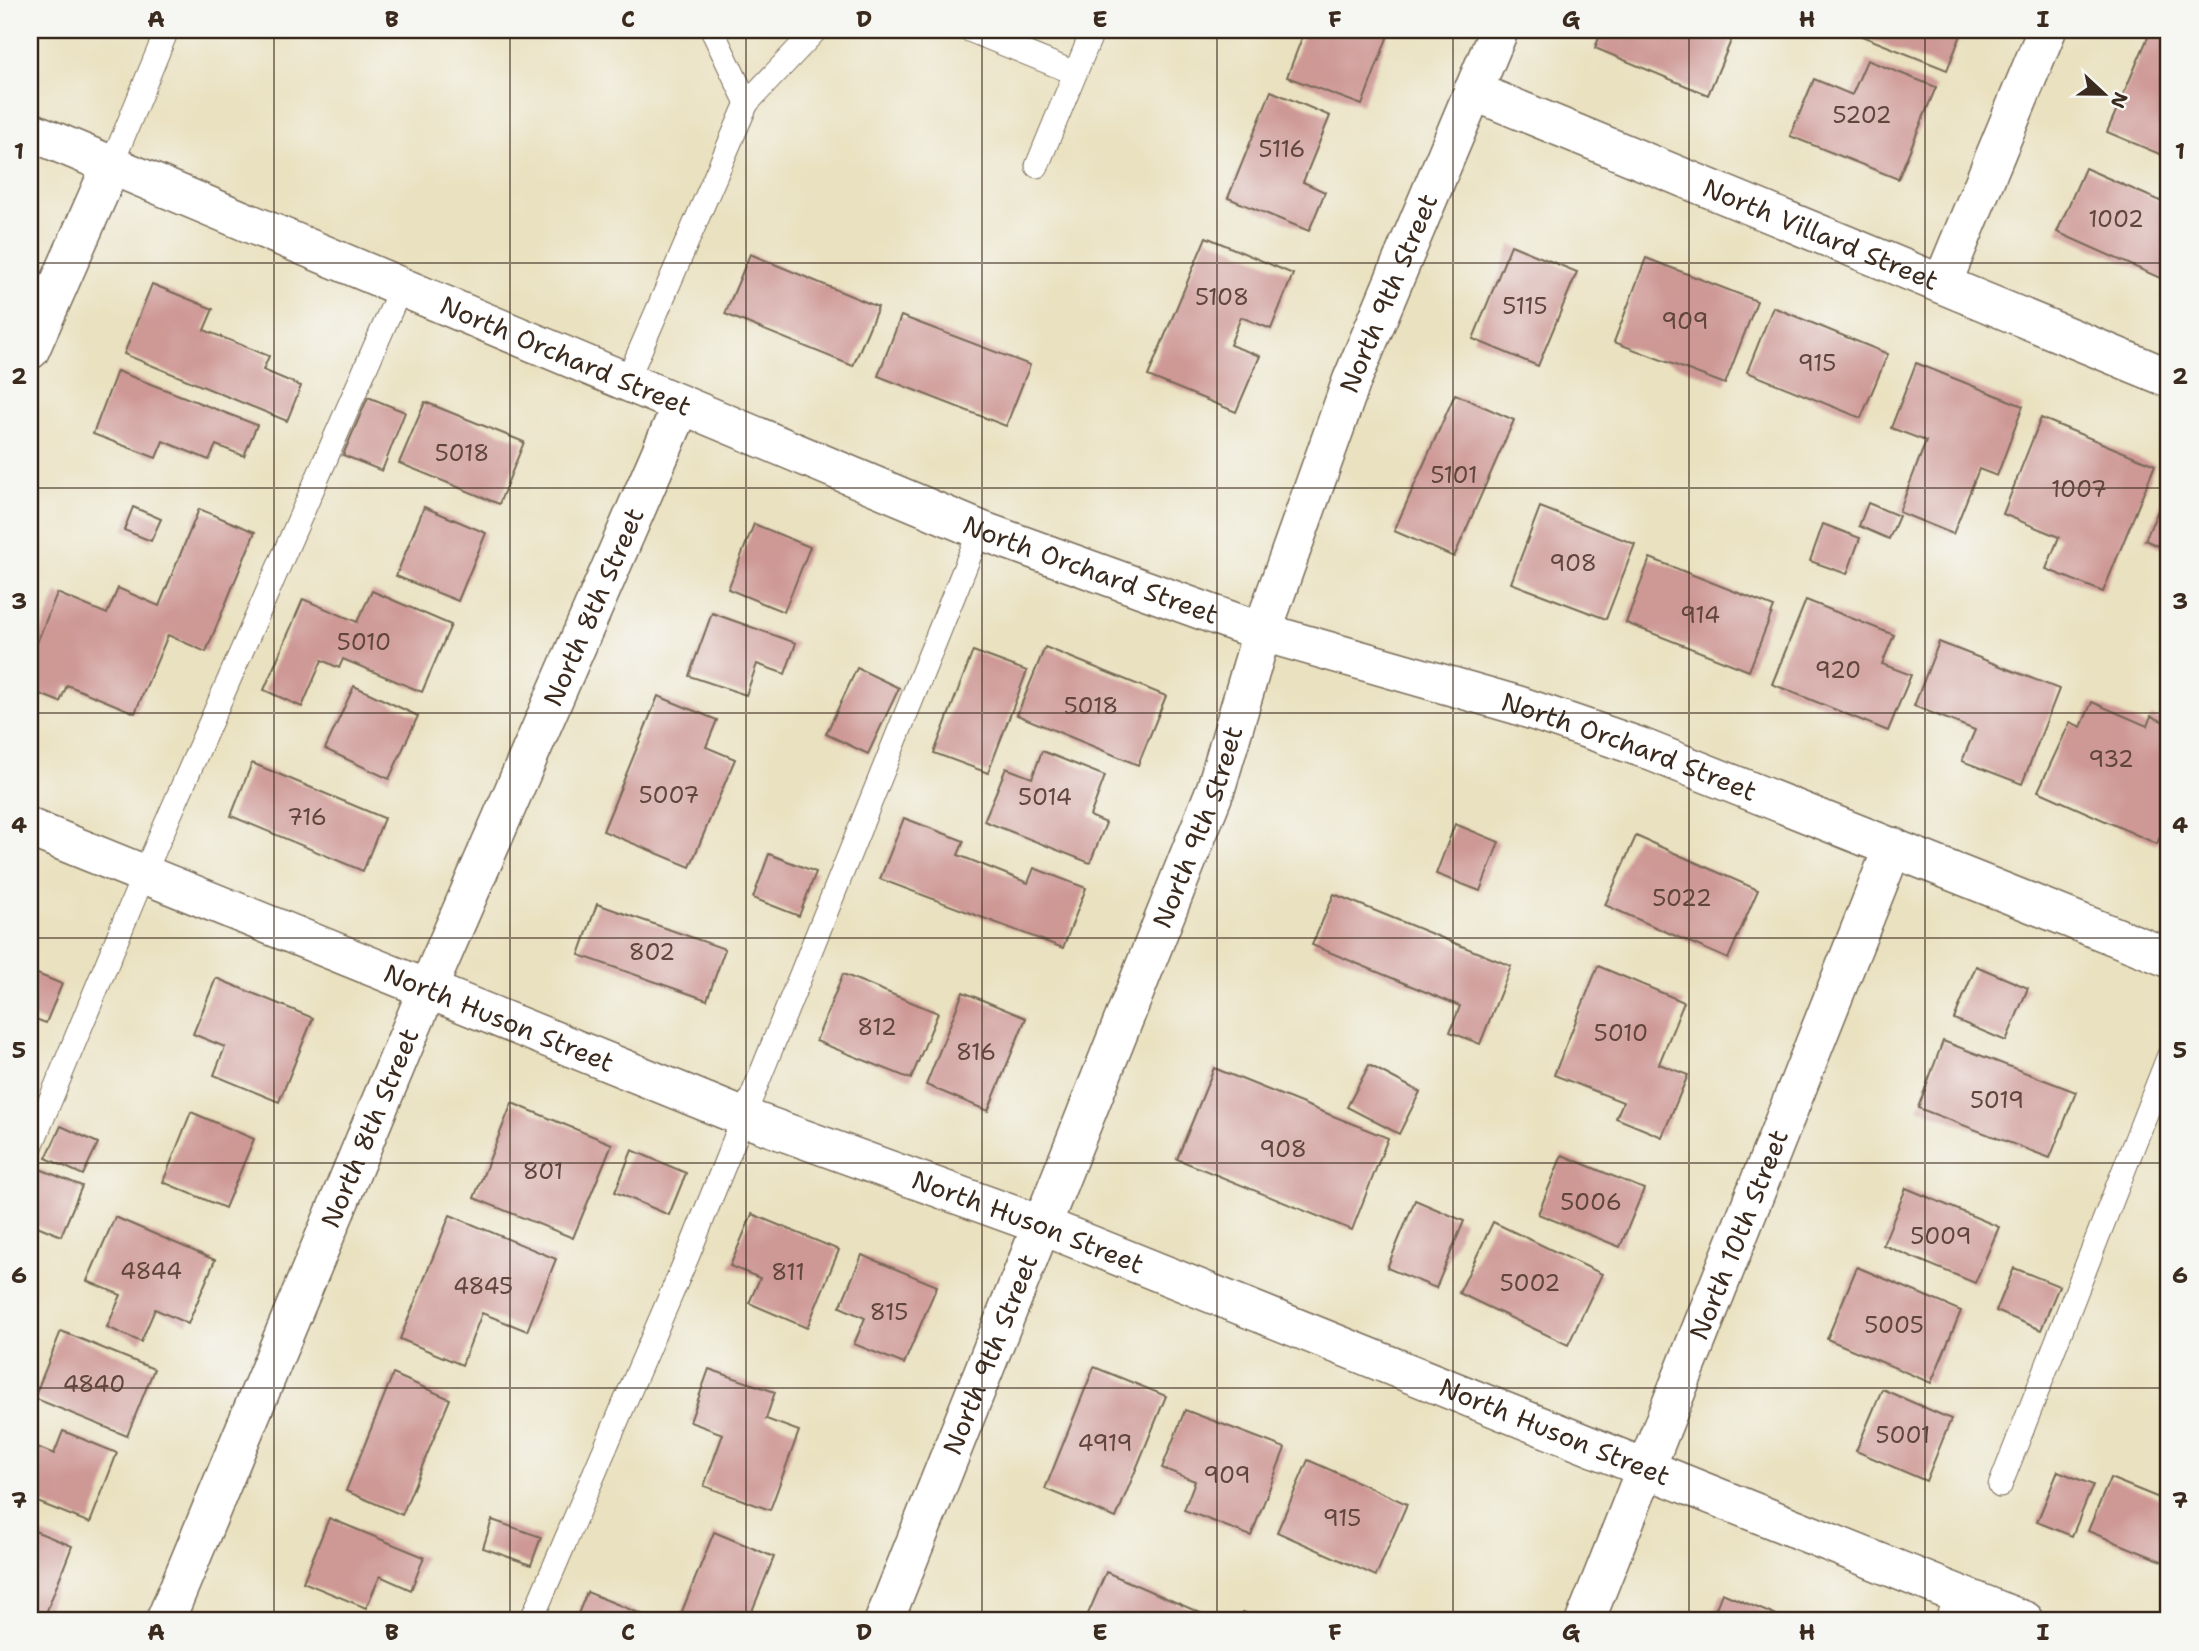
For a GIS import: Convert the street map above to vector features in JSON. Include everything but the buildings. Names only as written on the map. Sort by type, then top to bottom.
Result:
[{"type":"street","name":"North 9th Street","points":[[884,1621],[1216,788],[1262,632],[1352,380],[1499,30]]},
{"type":"street","points":[[1942,284],[2047,30]]},
{"type":"street","name":"North Villard Street","points":[[1473,92],[2169,378]]},
{"type":"street","name":"North Orchard Street","points":[[30,131],[980,530],[1262,632],[1517,705],[1628,742],[2169,958]]},
{"type":"street","points":[[30,350],[111,166]]},
{"type":"street","name":"North 8th Street","points":[[165,1621],[428,988],[681,406]]},
{"type":"street","name":"North Huson Street","points":[[30,828],[743,1117],[1041,1225],[1647,1467],[1951,1607],[2025,1621]]},
{"type":"street","name":"North 10th Street","points":[[1585,1621],[1893,848]]},
{"type":"lane","points":[[111,166],[167,30]]},
{"type":"lane","points":[[712,30],[747,103]]},
{"type":"lane","points":[[626,383],[747,103],[817,30]]},
{"type":"lane","points":[[969,30],[1075,73]]},
{"type":"lane","points":[[1037,166],[1093,30]]},
{"type":"lane","points":[[30,1149],[144,874],[401,287]]},
{"type":"lane","points":[[531,1621],[743,1117],[980,530]]},
{"type":"lane","points":[[2000,1486],[2169,1055]]}]
